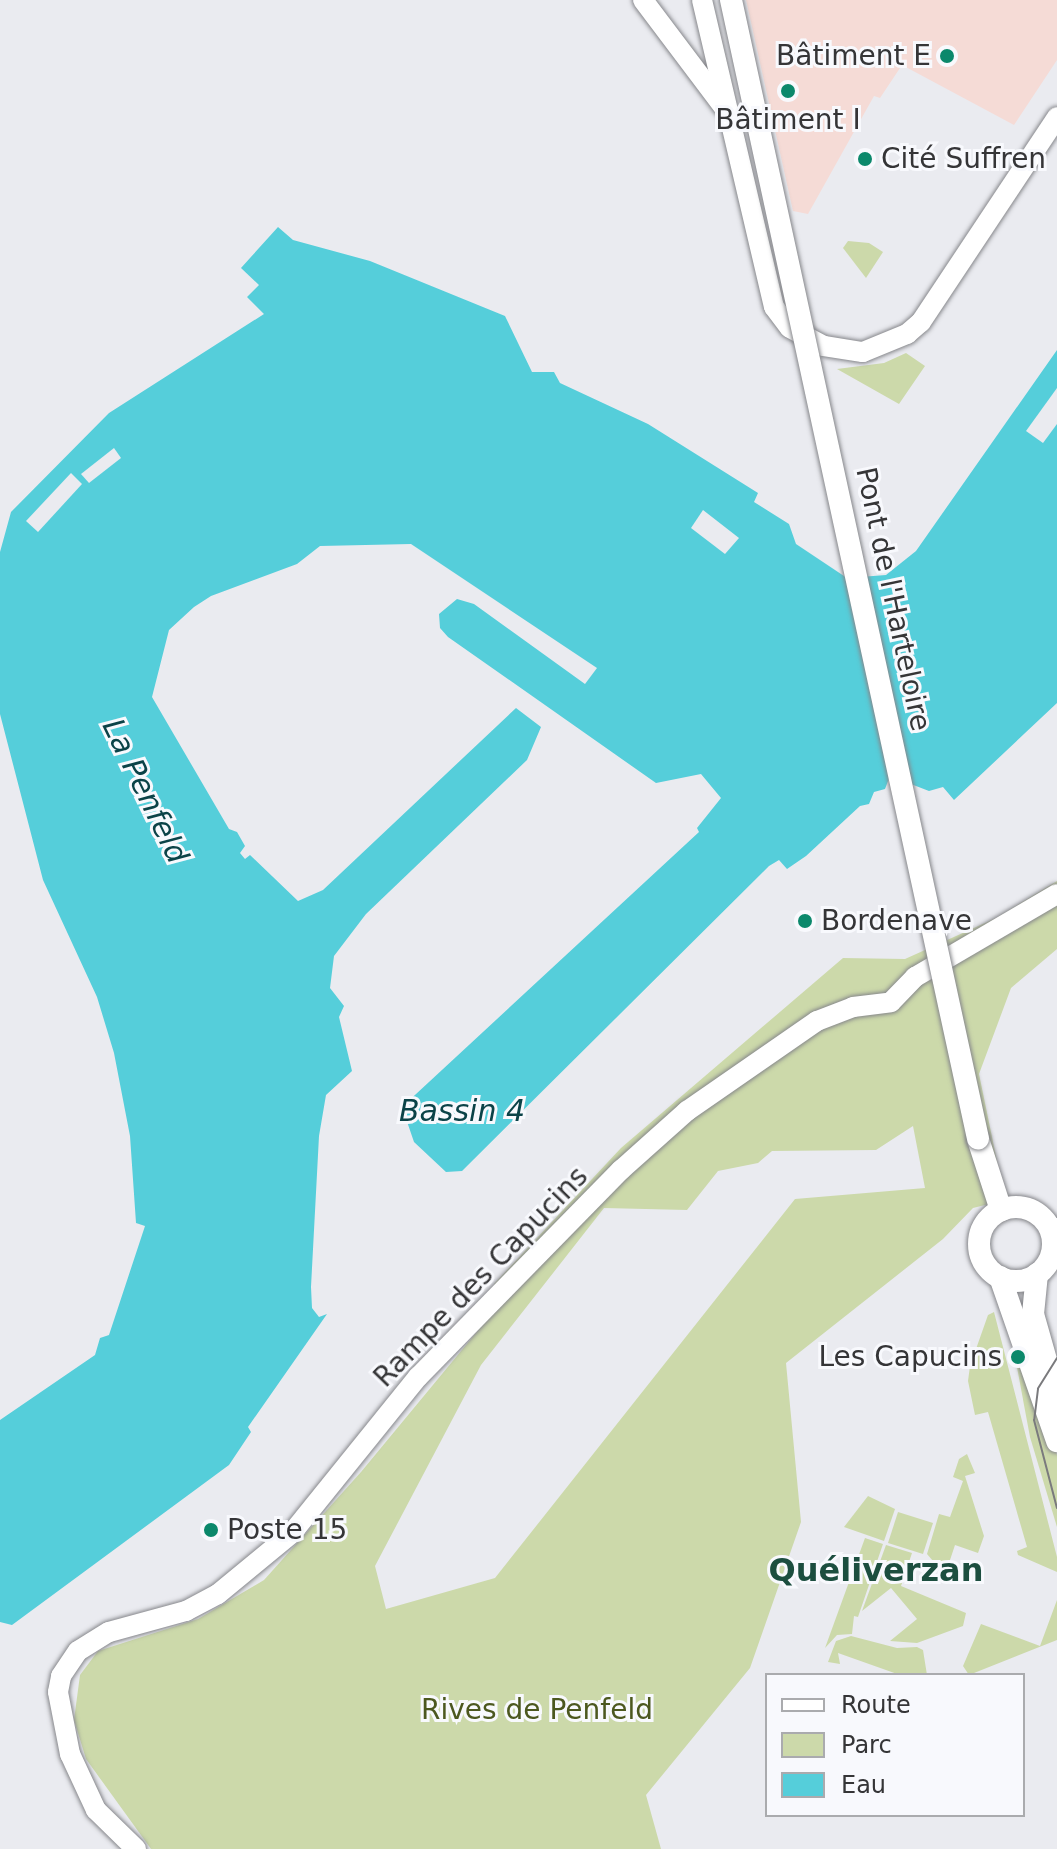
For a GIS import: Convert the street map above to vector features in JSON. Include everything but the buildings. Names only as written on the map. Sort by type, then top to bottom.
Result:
[{"type":"main road","name":"Pont de l'Harteloire","points":[[731,0],[978,1139],[1001,1210]]},
{"type":"main road","points":[[1057,1399],[1033,1314],[1037,1274],[1051,1255],[1054,1229],[1029,1209],[1001,1210],[983,1226],[980,1241],[983,1261],[1000,1277],[1057,1441]]},
{"type":"main road","points":[[1000,1277],[1019,1281],[1037,1274]]},
{"type":"street","points":[[643,0],[726,109]]},
{"type":"street","points":[[702,0],[774,307],[790,328],[824,346],[863,352],[907,334],[921,322],[1057,117]]},
{"type":"street","name":"Rampe des Capucins","points":[[136,1849],[96,1810],[70,1754],[58,1692],[61,1676],[78,1651],[109,1632],[186,1611],[218,1594],[292,1533],[418,1377],[621,1170],[687,1111],[817,1021],[853,1007],[891,1002],[915,977],[1057,894]]},
{"type":"shaded area","points":[[746,0],[1057,0],[1057,60],[1014,125],[902,65],[880,98],[874,96],[808,214],[793,211]]},
{"type":"green space","points":[[848,241],[869,243],[883,252],[866,278],[843,248]]},
{"type":"green space","points":[[906,353],[925,366],[899,404],[837,369],[884,363]]},
{"type":"green space","name":"Rives de Penfeld","points":[[1057,881],[1057,949],[1011,988],[979,1074],[1005,1200],[973,1208],[943,1239],[786,1363],[801,1522],[750,1668],[646,1795],[661,1849],[151,1849],[86,1759],[74,1720],[80,1675],[98,1651],[198,1619],[264,1580],[361,1472],[509,1293],[494,1284],[621,1148],[843,958],[905,959],[996,918]],"holes":[[[913,1126],[925,1188],[795,1199],[495,1578],[386,1609],[375,1566],[481,1365],[604,1208],[687,1210],[718,1171],[758,1163],[772,1151],[876,1150]]]},
{"type":"green space","points":[[994,1312],[1057,1557],[1057,1572],[1018,1555],[1017,1551],[1027,1547],[988,1412],[975,1415],[968,1381],[970,1366],[988,1315]]},
{"type":"green space","points":[[1024,1361],[1057,1455],[1057,1527],[1030,1437],[1016,1362]]},
{"type":"green space","points":[[967,1454],[975,1473],[965,1476],[984,1536],[978,1553],[955,1545],[945,1575],[927,1554],[939,1514],[950,1517],[963,1481],[953,1477],[959,1459]]},
{"type":"green space","points":[[868,1496],[895,1509],[884,1541],[844,1527]]},
{"type":"green space","points":[[898,1512],[933,1523],[923,1554],[888,1543]]},
{"type":"green space","points":[[865,1538],[883,1544],[858,1617],[854,1616],[852,1634],[837,1635],[825,1648]]},
{"type":"green space","points":[[886,1545],[912,1553],[901,1586],[966,1613],[963,1626],[917,1643],[890,1641],[917,1619],[891,1588],[862,1611]]},
{"type":"green space","points":[[1057,1600],[1057,1640],[974,1673],[968,1673],[963,1666],[981,1624],[1040,1646]]},
{"type":"green space","points":[[851,1636],[897,1648],[917,1647],[923,1650],[927,1673],[894,1673],[838,1653],[840,1664],[828,1662],[836,1641]]},
{"type":"water","points":[[278,227],[293,240],[370,261],[505,316],[532,372],[554,372],[560,383],[648,424],[758,493],[754,502],[789,524],[796,544],[847,578],[886,575],[916,551],[1057,350],[1057,703],[954,800],[943,787],[929,791],[890,776],[885,789],[874,792],[869,804],[860,806],[806,856],[787,869],[779,860],[769,866],[462,1171],[446,1172],[414,1142],[402,1107],[699,832],[697,828],[721,798],[701,774],[656,783],[448,637],[440,628],[439,614],[457,599],[474,604],[585,684],[597,668],[411,544],[320,546],[297,564],[211,596],[194,607],[169,630],[152,697],[229,829],[237,832],[245,846],[240,853],[245,859],[250,855],[298,901],[323,890],[516,708],[541,727],[527,760],[366,914],[334,956],[330,988],[344,1006],[339,1017],[352,1071],[326,1095],[319,1136],[311,1287],[312,1308],[319,1317],[327,1314],[248,1427],[251,1432],[229,1465],[12,1625],[0,1622],[0,1420],[95,1355],[100,1338],[109,1335],[145,1226],[136,1223],[130,1136],[114,1053],[97,997],[43,880],[0,714],[0,552],[11,512],[109,413],[264,314],[247,297],[259,285],[241,268]]},
{"type":"pier","points":[[1057,388],[1057,424],[1043,443],[1026,431]]},
{"type":"pier","points":[[114,448],[121,458],[89,483],[81,474]]},
{"type":"pier","points":[[71,473],[82,484],[38,532],[26,521]]},
{"type":"pier","points":[[703,510],[739,538],[725,554],[691,528]]},
{"type":"tram line","points":[[1057,1358],[1038,1389],[1034,1420],[1057,1508]]},
{"type":"place","name":"Bâtiment E","points":[[947,56]]},
{"type":"place","name":"Bâtiment I","points":[[788,91]]},
{"type":"place","name":"Cité Suffren","points":[[865,159]]},
{"type":"place","name":"Bordenave","points":[[805,921]]},
{"type":"place","name":"Les Capucins","points":[[1018,1357]]},
{"type":"place","name":"Poste 15","points":[[211,1530]]},
{"type":"district","name":"Quéliverzan","points":[[876,1570]]},
{"type":"water label","name":"La Penfeld","points":[[145,791]]},
{"type":"water label","name":"Bassin 4","points":[[462,1111]]}]
